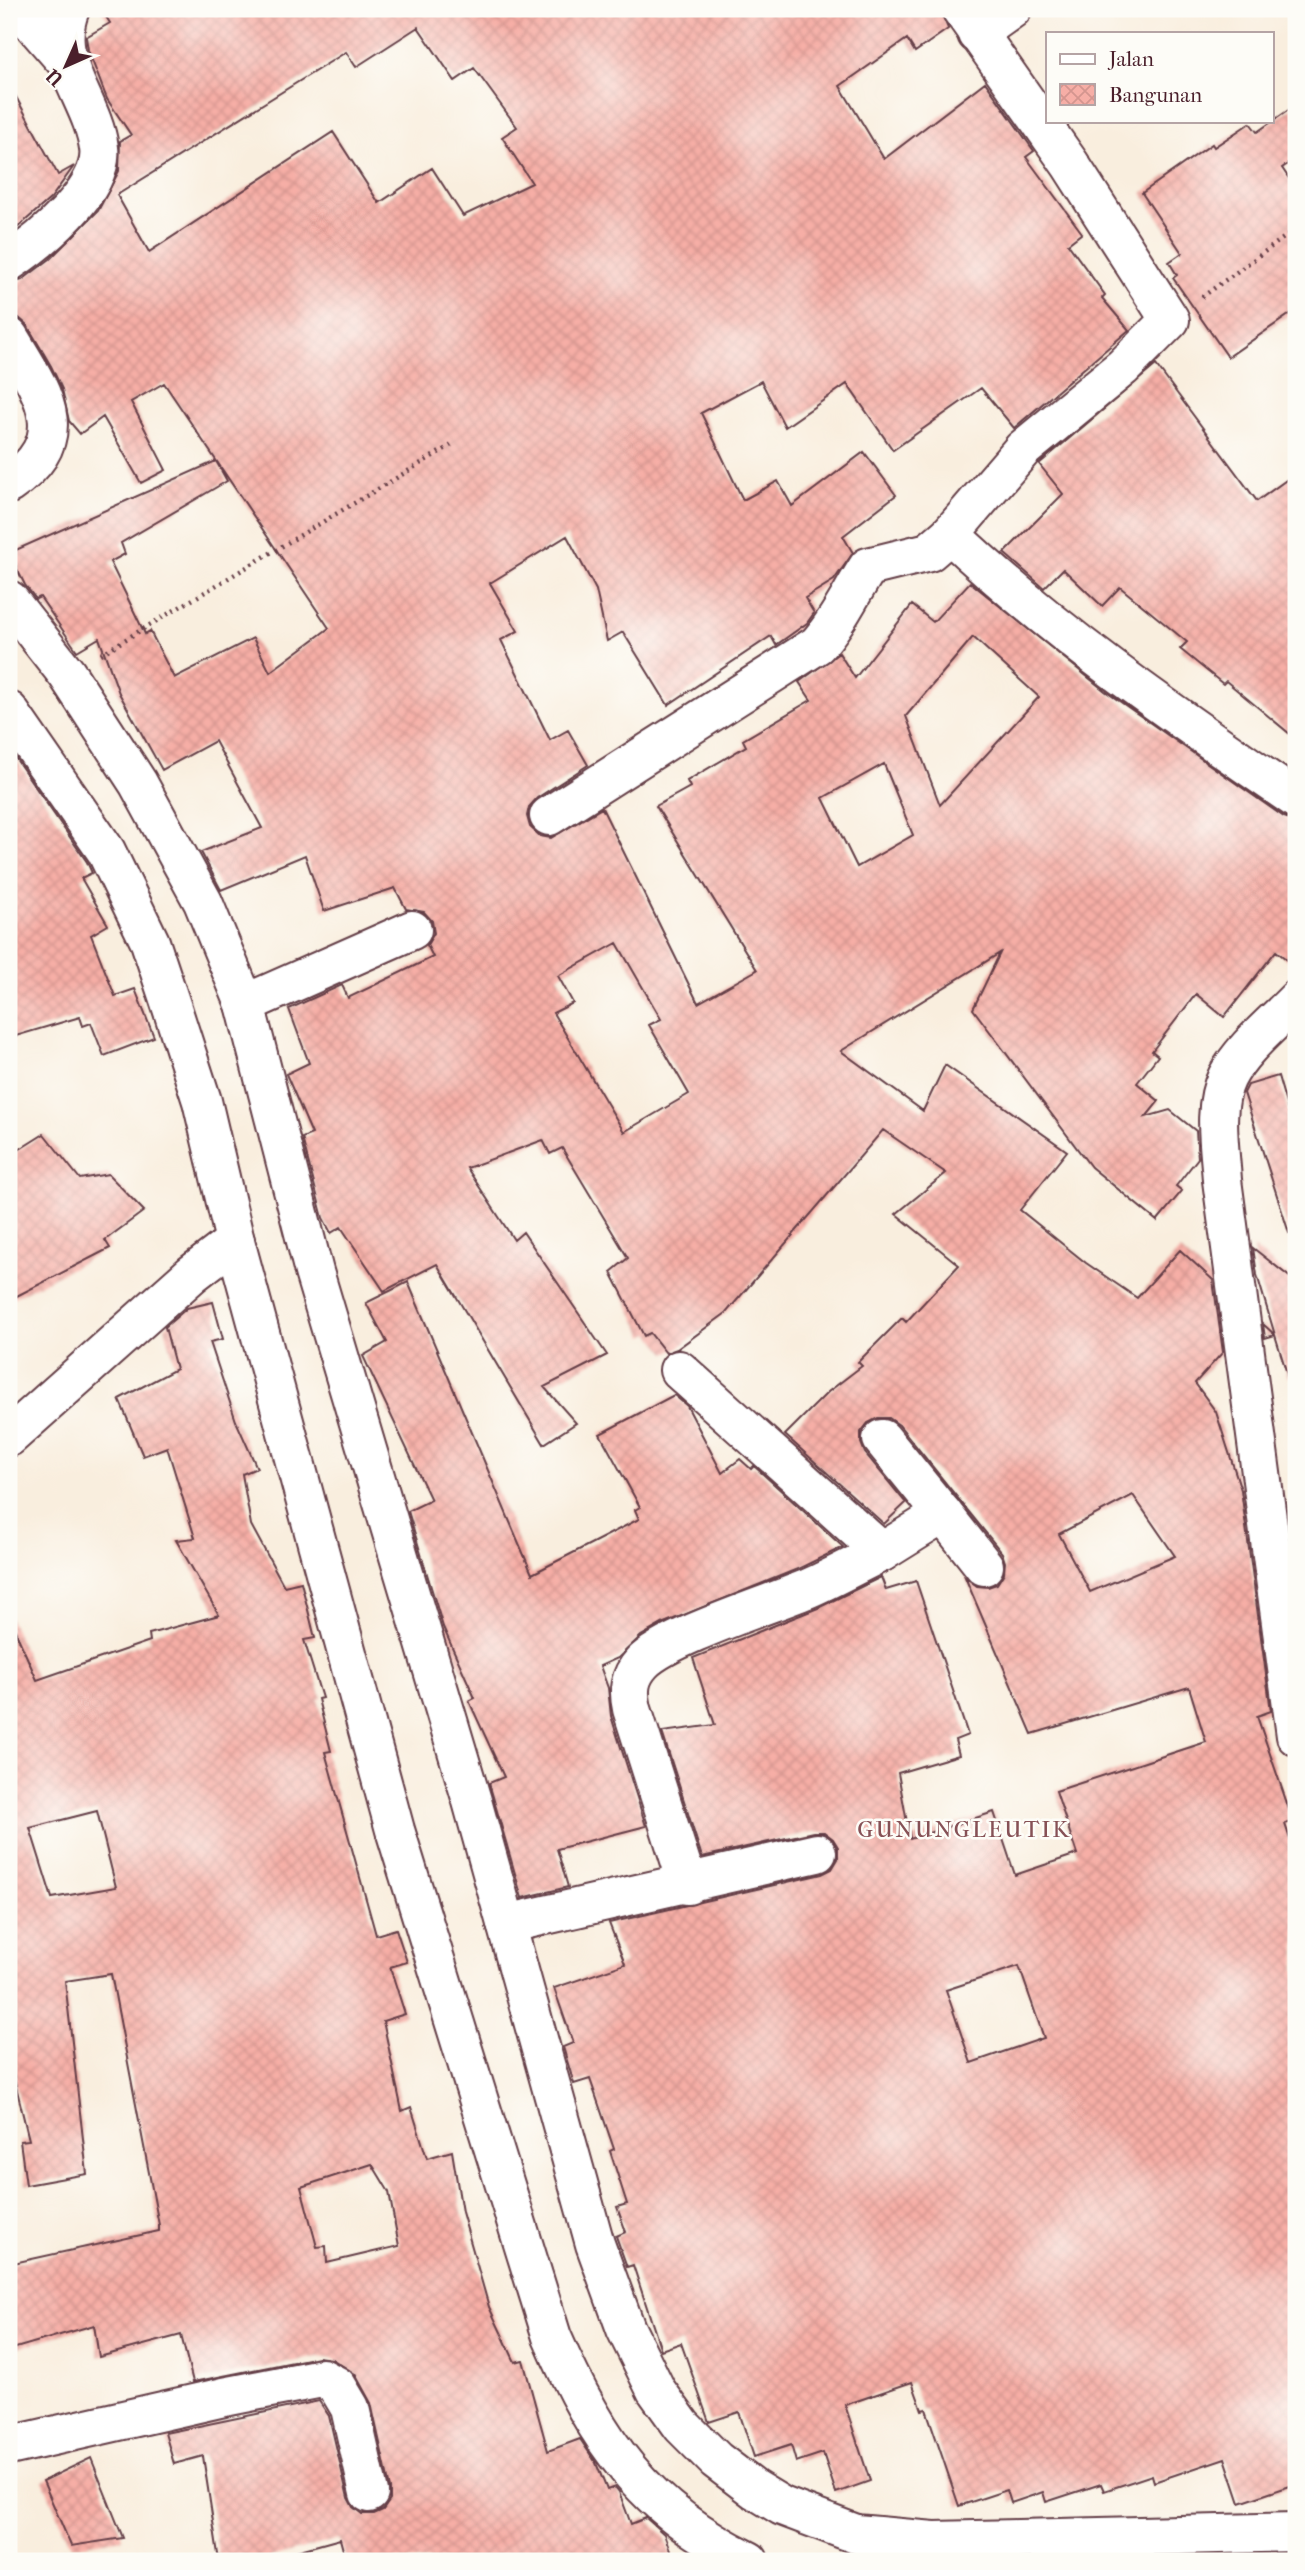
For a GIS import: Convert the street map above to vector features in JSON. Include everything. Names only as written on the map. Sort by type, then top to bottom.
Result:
[{"type":"street","points":[[20,9],[69,65]]},
{"type":"street","points":[[9,262],[28,249],[67,211],[82,195],[96,172],[100,149],[69,65],[64,31],[70,9]]},
{"type":"street","points":[[549,816],[817,645],[834,625],[841,608],[868,567],[929,552],[950,534],[1023,449],[1124,368],[1170,320],[1070,164],[969,21],[1012,9]]},
{"type":"street","points":[[9,337],[39,388],[47,411],[48,433],[42,454],[9,484]]},
{"type":"street","points":[[950,534],[1054,622],[1159,703],[1296,799]]},
{"type":"street","points":[[9,600],[67,674],[138,783],[203,902],[245,1003],[314,1272],[506,1924],[595,2244],[626,2329],[656,2390],[681,2426],[716,2460],[754,2489],[855,2545],[1296,2532]]},
{"type":"street","points":[[9,711],[106,851],[150,942],[202,1101],[234,1241],[395,1830],[552,2337],[575,2388],[602,2437],[639,2484],[712,2543],[749,2561]]},
{"type":"street","points":[[245,1003],[412,930]]},
{"type":"street","points":[[1296,1000],[1238,1061],[1227,1077],[1222,1094],[1219,1133],[1222,1180],[1296,1735]]},
{"type":"street","points":[[9,1437],[234,1241]]},
{"type":"street","points":[[680,1370],[882,1552]]},
{"type":"street","points":[[882,1439],[984,1566]]},
{"type":"street","points":[[688,1885],[632,1709],[629,1688],[634,1676],[645,1661],[669,1645],[812,1587],[882,1552],[943,1514]]},
{"type":"street","points":[[506,1924],[688,1885],[817,1853]]},
{"type":"street","points":[[9,2446],[223,2397],[322,2378],[337,2386],[350,2408],[369,2493]]},
{"type":"path","points":[[1170,320],[1296,229]]},
{"type":"path","points":[[67,674],[455,443]]},
{"type":"building","points":[[101,9],[940,9],[948,29],[915,52],[907,39],[840,86],[884,159],[985,82],[1034,151],[1026,157],[1082,233],[1068,244],[1105,295],[1102,298],[1129,330],[1014,428],[981,388],[893,450],[847,384],[785,427],[761,381],[701,413],[743,500],[778,481],[792,506],[864,452],[896,495],[843,536],[853,553],[834,580],[805,598],[814,613],[807,623],[776,645],[771,636],[668,705],[623,632],[607,641],[596,590],[567,536],[490,583],[518,631],[501,640],[550,740],[568,730],[588,765],[537,798],[529,807],[527,816],[530,827],[540,836],[551,838],[602,808],[698,1003],[757,970],[656,806],[690,787],[687,781],[746,746],[743,740],[811,700],[799,682],[839,653],[855,678],[912,605],[933,622],[970,582],[1105,691],[1284,817],[1296,821],[1296,967],[1276,951],[1224,1017],[1196,994],[1152,1051],[1158,1056],[1137,1083],[1159,1101],[1146,1117],[1170,1110],[1196,1131],[1198,1158],[1176,1186],[1182,1191],[1157,1221],[1091,1167],[973,1009],[1000,953],[841,1051],[923,1111],[945,1065],[1067,1151],[1020,1210],[1086,1263],[1137,1298],[1180,1250],[1213,1280],[1223,1352],[1195,1383],[1216,1412],[1241,1490],[1271,1711],[1257,1716],[1293,1821],[1285,1824],[1296,1857],[1296,2484],[1240,2503],[1225,2458],[1154,2482],[1152,2475],[1104,2491],[1101,2484],[1046,2502],[1043,2492],[1011,2503],[1007,2490],[959,2506],[926,2409],[922,2410],[912,2382],[845,2405],[870,2481],[836,2493],[823,2453],[796,2462],[791,2445],[754,2457],[739,2412],[709,2422],[681,2343],[661,2350],[633,2265],[627,2267],[616,2236],[626,2232],[617,2207],[627,2204],[610,2151],[614,2149],[590,2079],[574,2084],[563,2047],[573,2043],[554,1988],[625,1964],[609,1923],[822,1874],[832,1869],[838,1859],[838,1847],[824,1832],[813,1832],[702,1857],[662,1732],[715,1725],[693,1658],[818,1608],[881,1577],[886,1590],[916,1581],[968,1735],[955,1740],[959,1755],[898,1773],[910,1839],[994,1812],[1015,1875],[1077,1854],[1056,1791],[1206,1742],[1189,1687],[1032,1734],[965,1577],[977,1586],[997,1584],[1004,1573],[1002,1553],[899,1425],[889,1418],[878,1418],[868,1423],[861,1432],[865,1453],[906,1503],[884,1524],[785,1435],[828,1392],[862,1366],[858,1362],[902,1318],[906,1322],[959,1265],[896,1214],[946,1173],[883,1130],[726,1313],[677,1349],[666,1353],[650,1333],[644,1336],[611,1272],[628,1258],[562,1148],[550,1154],[543,1140],[467,1168],[514,1240],[523,1232],[607,1355],[544,1387],[576,1423],[544,1444],[437,1264],[384,1291],[341,1227],[331,1233],[323,1218],[302,1138],[312,1134],[286,1074],[309,1063],[289,1009],[342,985],[348,998],[433,957],[427,945],[434,933],[432,921],[424,912],[406,909],[395,888],[324,911],[305,855],[221,890],[201,852],[262,828],[215,741],[162,770],[119,693],[99,638],[77,651],[40,597],[36,599],[25,585],[9,553],[216,461],[227,481],[121,543],[125,554],[110,562],[145,634],[150,631],[174,678],[253,638],[270,672],[329,628],[164,383],[131,402],[166,470],[141,483],[103,417],[80,434],[69,421],[62,389],[51,366],[27,325],[19,318],[9,315],[9,284],[22,280],[50,259],[98,211],[119,171],[120,141],[131,135],[107,99],[88,50],[86,37],[110,23]],"holes":[[[418,27],[455,81],[474,68],[517,127],[502,137],[532,183],[463,216],[432,168],[379,203],[333,132],[149,252],[117,195],[346,52],[356,67]],[[973,637],[1039,697],[940,805],[906,716]],[[884,764],[913,835],[857,867],[823,798]],[[617,943],[661,1019],[649,1025],[689,1094],[624,1132],[553,1013],[573,1003],[558,976]],[[1133,1495],[1175,1556],[1090,1592],[1059,1534]],[[1019,1966],[1044,2038],[971,2063],[946,1990]]]},
{"type":"building","points":[[9,84],[58,175],[74,166],[51,198],[9,235]]},
{"type":"building","points":[[1296,105],[1296,158],[1282,168],[1296,189],[1296,310],[1228,357],[1173,278],[1177,275],[1169,262],[1182,253],[1142,193],[1212,144],[1214,147],[1250,123],[1257,132]]},
{"type":"building","points":[[1156,365],[1257,501],[1296,473],[1296,739],[1226,681],[1223,684],[1180,649],[1187,642],[1120,587],[1102,606],[1063,569],[1044,588],[1004,553],[1063,494],[1039,464]]},
{"type":"building","points":[[9,749],[87,862],[92,873],[81,878],[108,925],[91,935],[115,996],[135,989],[154,1037],[104,1056],[91,1023],[83,1026],[80,1017],[9,1038]]},
{"type":"building","points":[[1278,1076],[1296,1138],[1296,1231],[1289,1233],[1244,1093],[1248,1085]]},
{"type":"building","points":[[44,1134],[80,1179],[108,1174],[144,1211],[105,1240],[110,1248],[9,1300],[9,1156]]},
{"type":"building","points":[[1253,1248],[1296,1282],[1296,1375],[1288,1377],[1257,1275]]},
{"type":"building","points":[[408,1282],[532,1574],[639,1519],[635,1510],[640,1507],[600,1434],[674,1395],[687,1406],[722,1473],[740,1459],[751,1469],[754,1466],[843,1547],[800,1568],[664,1623],[641,1636],[618,1658],[600,1666],[608,1688],[611,1716],[646,1826],[557,1849],[568,1887],[522,1898],[489,1783],[504,1777],[469,1701],[475,1698],[443,1627],[408,1511],[431,1500],[363,1356],[387,1342],[366,1303]]},
{"type":"building","points":[[213,1302],[223,1339],[210,1342],[236,1421],[257,1468],[242,1474],[251,1525],[284,1586],[301,1582],[315,1638],[304,1640],[322,1698],[318,1699],[331,1751],[325,1752],[376,1935],[396,1929],[407,1962],[390,1967],[405,2014],[383,2021],[402,2111],[411,2107],[427,2158],[452,2151],[462,2212],[489,2307],[515,2362],[523,2360],[548,2451],[580,2439],[596,2463],[607,2490],[615,2487],[619,2492],[631,2524],[646,2518],[664,2534],[674,2561],[346,2561],[340,2539],[260,2561],[219,2561],[203,2456],[174,2464],[165,2433],[319,2401],[329,2416],[348,2498],[353,2507],[362,2514],[374,2514],[383,2510],[390,2500],[390,2488],[371,2403],[355,2374],[332,2359],[318,2357],[193,2382],[181,2335],[99,2357],[94,2325],[9,2350],[9,2264],[159,2231],[111,1974],[65,1981],[87,2174],[26,2185],[20,2141],[29,2140],[9,2057],[9,1617],[37,1680],[150,1641],[149,1634],[219,1615],[176,1540],[195,1538],[167,1447],[143,1456],[119,1399],[176,1369],[165,1327],[187,1308]],"holes":[[[97,1811],[116,1887],[52,1898],[30,1828]],[[372,2164],[389,2192],[399,2246],[327,2263],[326,2246],[317,2247],[301,2187]]]},
{"type":"building","points":[[1263,1324],[1275,1335],[1265,1338]]},
{"type":"building","points":[[91,2458],[123,2538],[71,2546],[43,2481]]},
{"type":"district","name":"GUNUNGLEUTIK","points":[[964,1829]]}]
